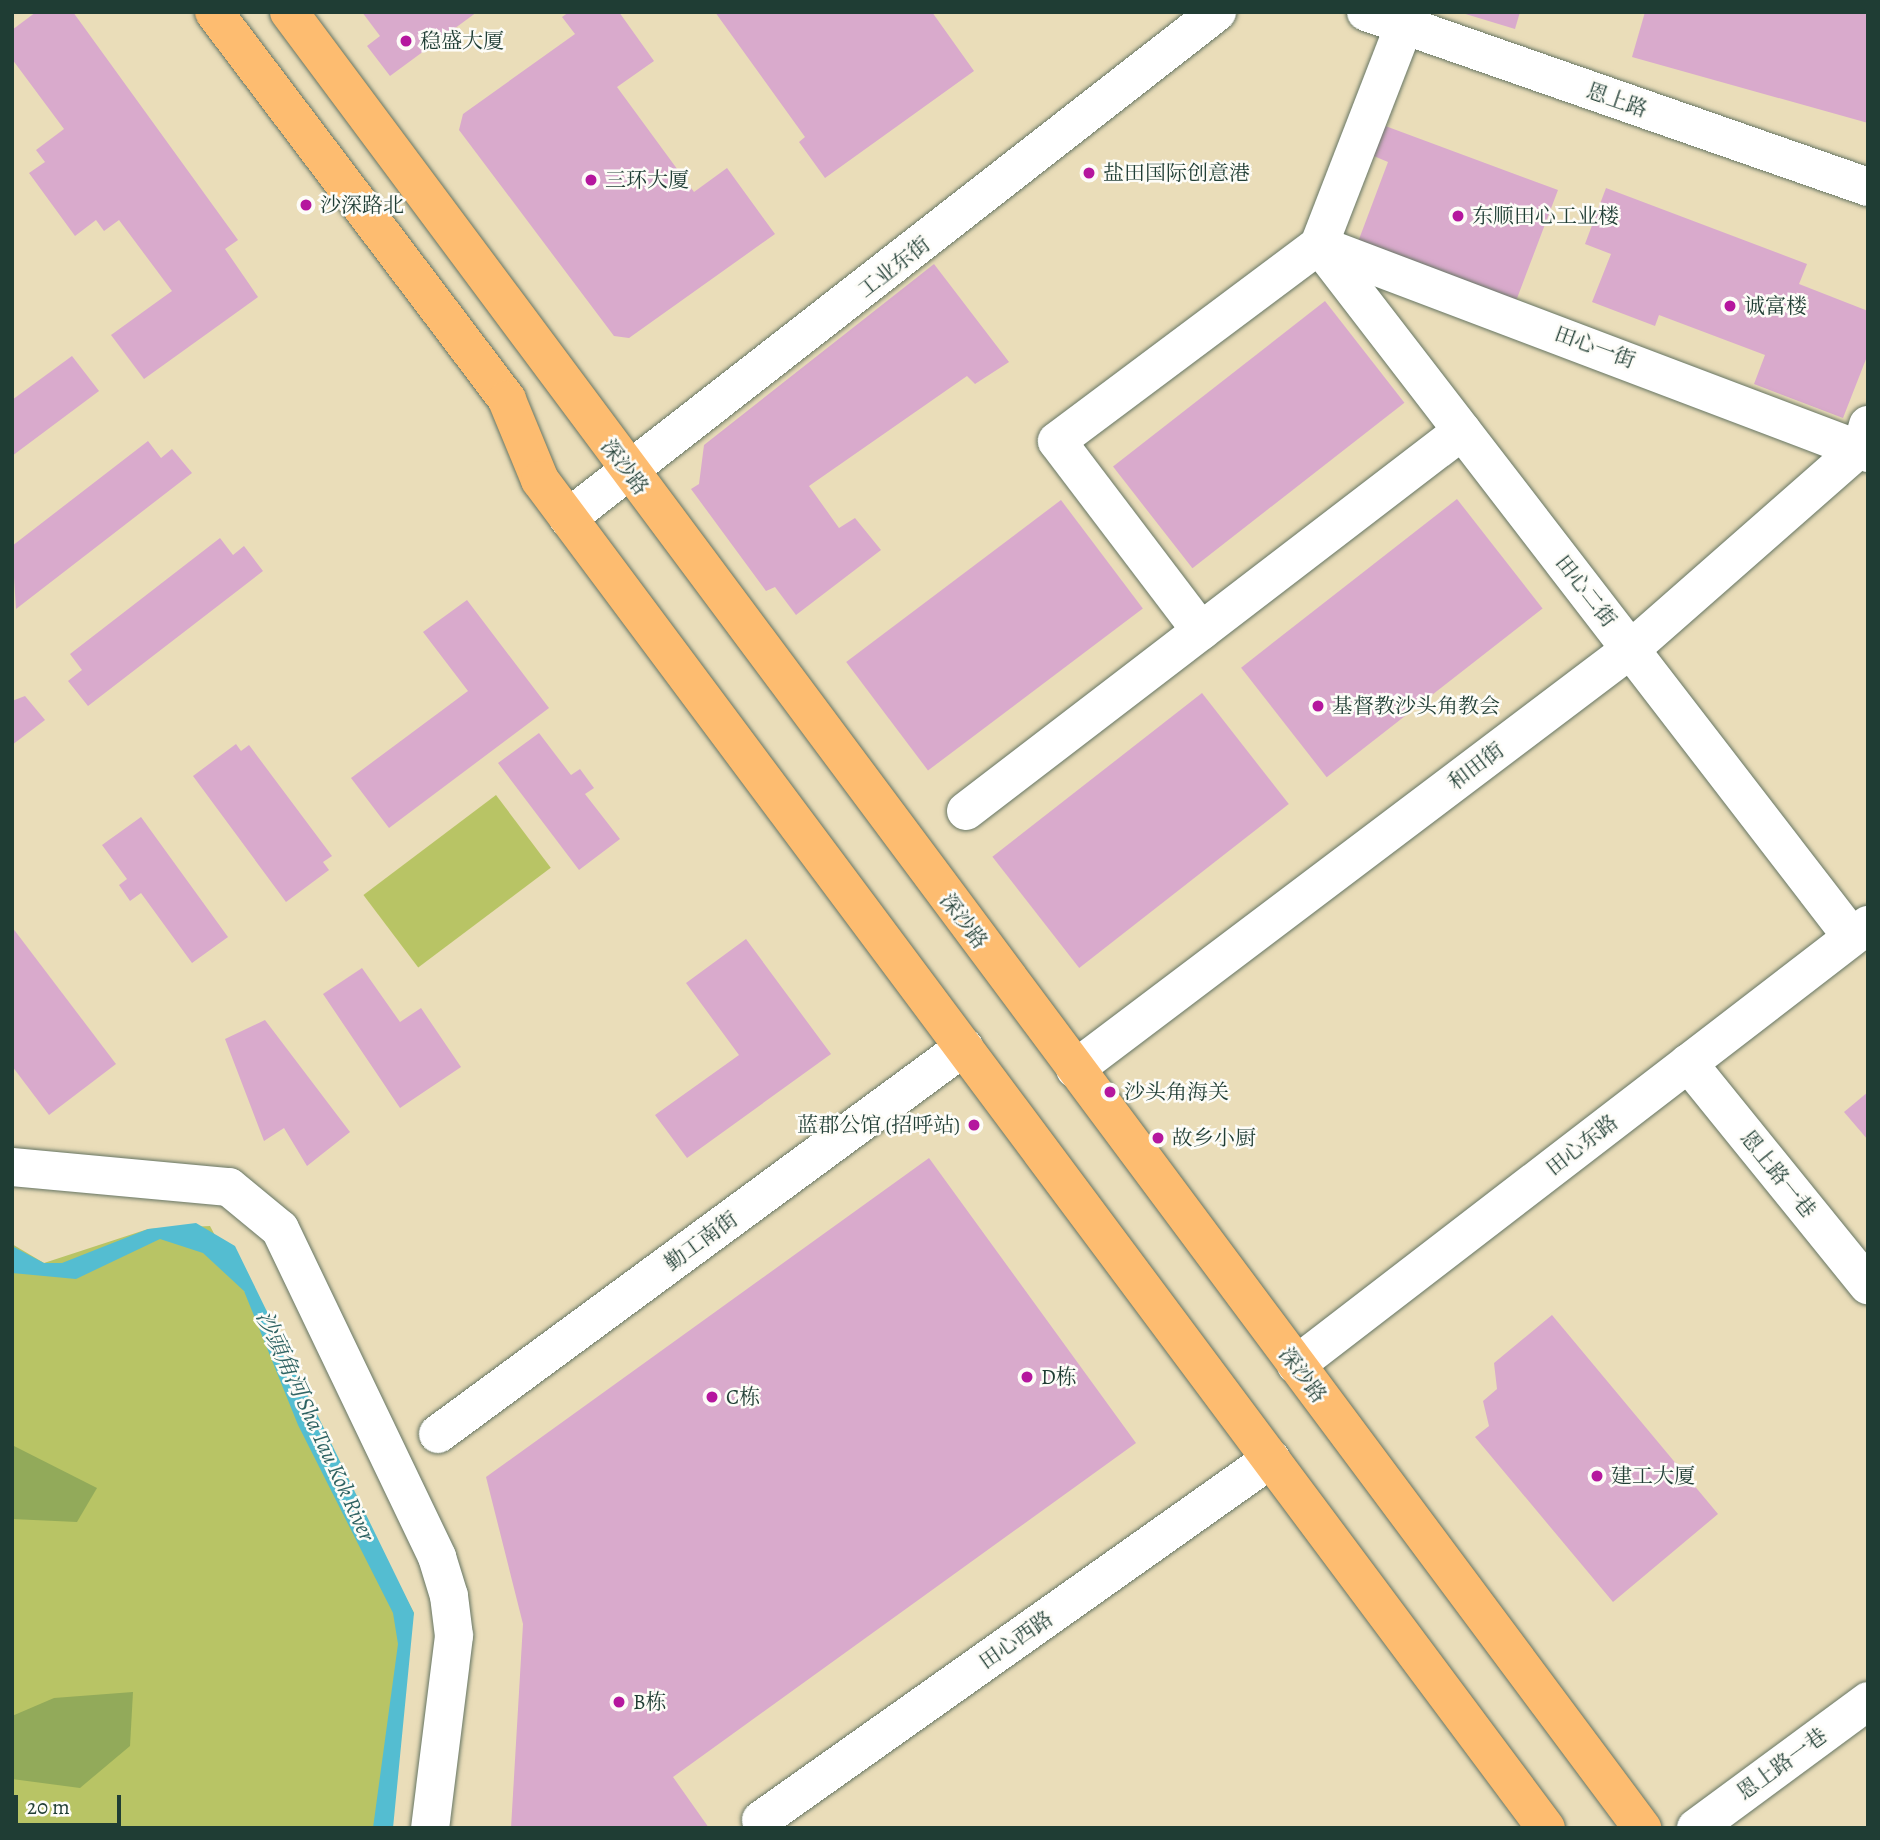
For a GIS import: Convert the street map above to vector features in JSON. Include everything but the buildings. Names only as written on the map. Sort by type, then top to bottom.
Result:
[{"type":"main road","points":[[214,12],[507,400],[540,480],[1546,1828]]},
{"type":"main road","name":"深沙路","points":[[289,12],[557,366],[629,473],[1642,1828]]},
{"type":"street","name":"工业东街","points":[[568,518],[1217,12]]},
{"type":"street","name":"恩上路","points":[[1366,12],[1868,187]]},
{"type":"street","points":[[1201,632],[1057,441],[1319,245],[1404,26]]},
{"type":"street","name":"田心二街","points":[[1319,245],[1630,649],[1860,931]]},
{"type":"street","name":"田心一街","points":[[1319,245],[1866,441]]},
{"type":"street","points":[[966,811],[1462,430]]},
{"type":"street","name":"和田街","points":[[1075,1069],[1630,649],[1866,441]]},
{"type":"street","name":"田心东路","points":[[1296,1365],[1860,931]]},
{"type":"street","name":"勤工南街","points":[[438,1434],[964,1047]]},
{"type":"street","name":"恩上路一巷","points":[[1688,1063],[1868,1285]]},
{"type":"street","points":[[12,1167],[229,1187],[280,1229],[437,1556],[449,1596],[454,1636],[430,1828]]},
{"type":"street","name":"田心西路","points":[[761,1820],[1271,1460]]},
{"type":"street","name":"恩上路一巷","points":[[1696,1828],[1868,1701]]},
{"type":"green space","points":[[496,795],[551,868],[418,968],[363,895]]},
{"type":"green space","points":[[210,1226],[414,1613],[395,1680],[383,1828],[12,1828],[12,1244],[44,1263],[148,1229]]},
{"type":"green space","points":[[12,1445],[97,1488],[77,1522],[12,1519]]},
{"type":"green space","points":[[133,1692],[130,1746],[80,1788],[12,1779],[12,1716],[54,1698]]},
{"type":"water","name":"沙頭角河 Sha Tau Kok River","points":[[196,1223],[235,1246],[414,1613],[393,1828],[373,1828],[398,1644],[393,1613],[298,1425],[244,1291],[203,1253],[160,1239],[76,1279],[12,1273],[12,1246],[44,1263],[62,1263],[148,1229]]},
{"type":"place","name":"稳盛大厦","points":[[406,41]]},
{"type":"place","name":"盐田国际创意港","points":[[1089,173]]},
{"type":"place","name":"三环大厦","points":[[591,180]]},
{"type":"place","name":"沙深路北","points":[[306,205]]},
{"type":"place","name":"东顺田心工业楼","points":[[1458,216]]},
{"type":"place","name":"诚富楼","points":[[1730,306]]},
{"type":"place","name":"基督教沙头角教会","points":[[1318,706]]},
{"type":"place","name":"沙头角海关","points":[[1110,1092]]},
{"type":"place","name":"蓝郡公馆 (招呼站)","points":[[974,1125]]},
{"type":"place","name":"故乡小厨","points":[[1158,1138]]},
{"type":"place","name":"D栋","points":[[1027,1377]]},
{"type":"place","name":"C栋","points":[[712,1397]]},
{"type":"place","name":"建工大厦","points":[[1597,1476]]},
{"type":"place","name":"B栋","points":[[619,1702]]}]
